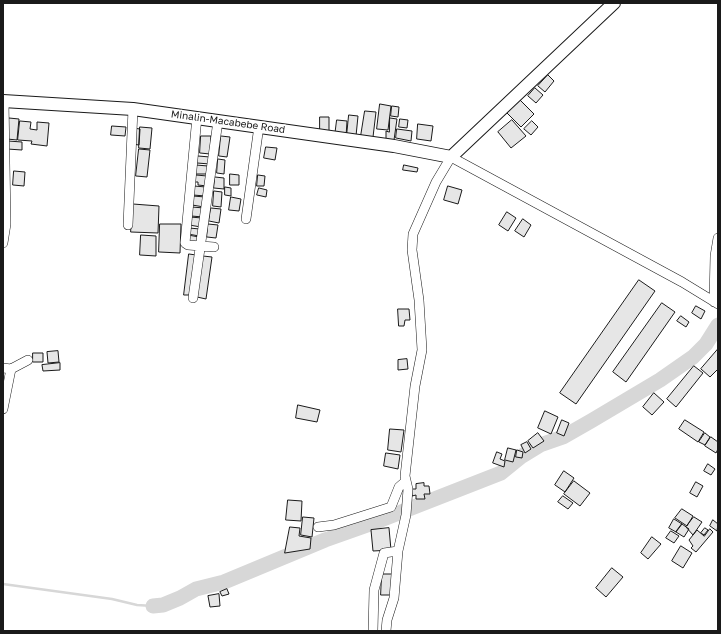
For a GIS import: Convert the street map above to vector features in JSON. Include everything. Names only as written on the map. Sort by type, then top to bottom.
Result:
[{"type":"main road","points":[[452,157],[614,3]]},
{"type":"main road","name":"Minalin-Macabebe Road","points":[[4,101],[133,108],[394,146],[452,157]]},
{"type":"street","points":[[3,243],[6,224],[4,101]]},
{"type":"street","points":[[128,225],[133,108]]},
{"type":"street","points":[[197,117],[185,243],[214,247]]},
{"type":"street","points":[[194,298],[218,121]]},
{"type":"street","points":[[246,219],[259,126]]},
{"type":"street","points":[[386,631],[387,620],[394,598],[398,551],[406,515],[407,485],[405,476],[422,350],[419,300],[412,250],[413,234],[436,182],[452,157],[682,282],[716,303]]},
{"type":"street","points":[[716,303],[715,256],[718,238]]},
{"type":"street","points":[[3,409],[7,369],[28,360]]},
{"type":"street","points":[[318,527],[334,525],[391,507],[399,487],[407,485]]},
{"type":"street","points":[[373,631],[374,590],[378,569],[384,553],[398,551]]},
{"type":"building","points":[[548,75],[554,81],[545,92],[538,86]]},
{"type":"building","points":[[535,88],[543,95],[536,103],[528,96]]},
{"type":"building","points":[[520,100],[534,114],[521,127],[507,113]]},
{"type":"building","points":[[380,104],[391,106],[388,130],[377,129]]},
{"type":"building","points":[[392,106],[399,107],[398,117],[391,116]]},
{"type":"building","points":[[365,111],[376,112],[373,137],[361,136]]},
{"type":"building","points":[[349,115],[358,116],[356,136],[347,135]]},
{"type":"building","points":[[320,117],[329,117],[329,131],[320,132]]},
{"type":"building","points":[[9,118],[19,119],[17,140],[7,139]]},
{"type":"building","points":[[390,118],[397,119],[394,140],[386,139],[386,131],[389,132]]},
{"type":"building","points":[[400,119],[408,120],[407,128],[399,127]]},
{"type":"building","points":[[337,120],[347,121],[346,137],[335,136]]},
{"type":"building","points":[[512,120],[526,136],[511,148],[498,132]]},
{"type":"building","points":[[20,121],[31,122],[30,129],[37,130],[37,122],[49,123],[47,146],[31,144],[32,141],[18,140]]},
{"type":"building","points":[[532,121],[538,127],[531,135],[524,129]]},
{"type":"building","points":[[418,124],[433,126],[431,141],[417,139]]},
{"type":"building","points":[[112,126],[126,127],[125,136],[111,135]]},
{"type":"building","points":[[140,127],[152,128],[150,149],[139,148]]},
{"type":"building","points":[[133,128],[140,129],[139,145],[132,144]]},
{"type":"building","points":[[397,129],[412,131],[411,141],[396,138]]},
{"type":"building","points":[[201,136],[211,136],[210,154],[200,153]]},
{"type":"building","points":[[221,136],[230,137],[227,157],[219,156]]},
{"type":"building","points":[[8,141],[22,142],[22,150],[7,149]]},
{"type":"building","points":[[266,147],[277,148],[275,160],[264,158]]},
{"type":"building","points":[[139,149],[150,150],[147,177],[136,176]]},
{"type":"building","points":[[198,156],[210,157],[210,164],[197,163]]},
{"type":"building","points":[[218,159],[225,160],[224,174],[217,173]]},
{"type":"building","points":[[196,165],[208,166],[208,174],[196,174]]},
{"type":"building","points":[[404,165],[418,168],[417,172],[403,170]]},
{"type":"building","points":[[14,171],[25,172],[24,186],[13,185]]},
{"type":"building","points":[[230,174],[239,175],[239,185],[230,185]]},
{"type":"building","points":[[196,175],[207,176],[207,186],[198,185],[198,182],[195,182]]},
{"type":"building","points":[[258,175],[265,176],[264,186],[257,186]]},
{"type":"building","points":[[215,177],[224,178],[224,189],[214,188]]},
{"type":"building","points":[[194,186],[206,187],[205,196],[193,195]]},
{"type":"building","points":[[448,186],[462,190],[458,204],[444,200]]},
{"type":"building","points":[[225,187],[231,188],[231,196],[225,195]]},
{"type":"building","points":[[259,188],[267,190],[266,197],[257,195]]},
{"type":"building","points":[[214,191],[222,192],[221,207],[213,206]]},
{"type":"building","points":[[193,196],[205,197],[204,207],[192,205]]},
{"type":"building","points":[[231,197],[241,199],[239,211],[229,210]]},
{"type":"building","points":[[133,204],[159,206],[158,233],[131,232]]},
{"type":"building","points":[[192,207],[204,208],[203,217],[191,216]]},
{"type":"building","points":[[211,208],[221,209],[219,223],[209,221]]},
{"type":"building","points":[[507,212],[516,218],[508,231],[499,225]]},
{"type":"building","points":[[190,217],[202,218],[201,227],[189,225]]},
{"type":"building","points":[[523,219],[531,225],[524,237],[515,231]]},
{"type":"building","points":[[160,224],[181,224],[180,253],[159,252]]},
{"type":"building","points":[[208,224],[218,225],[216,238],[207,237]]},
{"type":"building","points":[[189,228],[200,229],[199,236],[188,234]]},
{"type":"building","points":[[141,235],[156,236],[156,256],[140,255]]},
{"type":"building","points":[[188,235],[199,237],[198,245],[186,243]]},
{"type":"building","points":[[189,254],[196,255],[191,295],[184,295]]},
{"type":"building","points":[[203,256],[212,257],[206,299],[197,297]]},
{"type":"building","points":[[639,280],[655,291],[576,404],[560,393]]},
{"type":"building","points":[[662,303],[675,312],[626,382],[613,372]]},
{"type":"building","points":[[696,306],[705,311],[701,319],[692,313]]},
{"type":"building","points":[[398,309],[409,309],[410,320],[405,320],[404,326],[399,326]]},
{"type":"building","points":[[681,316],[689,322],[686,327],[677,321]]},
{"type":"building","points":[[718,349],[718,369],[710,377],[701,369]]},
{"type":"building","points":[[58,351],[59,362],[48,363],[47,352]]},
{"type":"building","points":[[33,353],[43,353],[43,362],[33,362]]},
{"type":"building","points":[[407,359],[408,369],[398,370],[398,360]]},
{"type":"building","points":[[60,363],[60,370],[43,371],[42,365]]},
{"type":"building","points":[[694,366],[703,373],[676,407],[667,399]]},
{"type":"building","points":[[654,393],[664,402],[652,415],[643,407]]},
{"type":"building","points":[[298,405],[320,410],[317,422],[296,418]]},
{"type":"building","points":[[545,411],[558,417],[551,434],[538,428]]},
{"type":"building","points":[[562,420],[569,423],[564,436],[557,433]]},
{"type":"building","points":[[685,420],[704,432],[698,442],[679,429]]},
{"type":"building","points":[[390,429],[404,430],[401,452],[388,450]]},
{"type":"building","points":[[538,433],[544,441],[533,448],[528,441]]},
{"type":"building","points":[[705,433],[710,437],[705,445],[699,442]]},
{"type":"building","points":[[711,437],[718,442],[718,449],[716,453],[705,446]]},
{"type":"building","points":[[527,442],[531,449],[525,453],[521,445]]},
{"type":"building","points":[[508,448],[516,450],[513,462],[505,460]]},
{"type":"building","points":[[517,450],[523,452],[522,458],[516,457]]},
{"type":"building","points":[[497,452],[502,454],[500,459],[505,461],[504,467],[493,463]]},
{"type":"building","points":[[386,453],[400,455],[398,469],[384,466]]},
{"type":"building","points":[[708,464],[715,469],[711,475],[704,471]]},
{"type":"building","points":[[564,471],[574,478],[565,492],[555,485]]},
{"type":"building","points":[[574,481],[590,493],[580,506],[564,494]]},
{"type":"building","points":[[696,482],[703,486],[697,497],[690,493]]},
{"type":"building","points":[[424,483],[424,486],[429,486],[430,494],[424,494],[425,499],[416,499],[416,495],[412,496],[411,489],[416,489],[416,484]]},
{"type":"building","points":[[563,496],[573,503],[568,509],[558,502]]},
{"type":"building","points":[[288,500],[302,501],[301,521],[286,520]]},
{"type":"building","points":[[682,509],[693,516],[687,526],[675,518]]},
{"type":"building","points":[[303,517],[314,518],[312,537],[301,535]]},
{"type":"building","points":[[694,517],[702,522],[693,535],[686,527]]},
{"type":"building","points":[[674,519],[682,524],[676,532],[669,528]]},
{"type":"building","points":[[713,520],[718,524],[717,531],[710,526]]},
{"type":"building","points":[[682,524],[689,529],[684,537],[676,532]]},
{"type":"building","points":[[290,527],[300,528],[299,536],[311,538],[310,549],[285,553]]},
{"type":"building","points":[[389,528],[391,550],[373,551],[371,530]]},
{"type":"building","points":[[705,528],[708,530],[704,535],[701,533]]},
{"type":"building","points":[[710,529],[713,532],[696,552],[691,548],[693,546],[689,540],[697,530],[704,536]]},
{"type":"building","points":[[671,531],[679,536],[674,543],[666,538]]},
{"type":"building","points":[[652,537],[661,544],[648,559],[641,553]]},
{"type":"building","points":[[681,546],[692,553],[683,568],[672,561]]},
{"type":"building","points":[[612,568],[623,577],[606,597],[596,588]]},
{"type":"building","points":[[382,574],[394,574],[394,595],[381,595]]},
{"type":"building","points":[[227,589],[229,594],[222,596],[220,592]]},
{"type":"building","points":[[219,594],[220,606],[210,607],[208,596]]},
{"type":"waterway","points":[[153,606],[163,605],[196,589],[224,582],[325,540],[501,473],[522,456],[540,445],[563,437],[660,380],[693,357],[706,344],[718,325]]},
{"type":"waterway","points":[[3,584],[112,599],[137,605],[153,606]]}]
